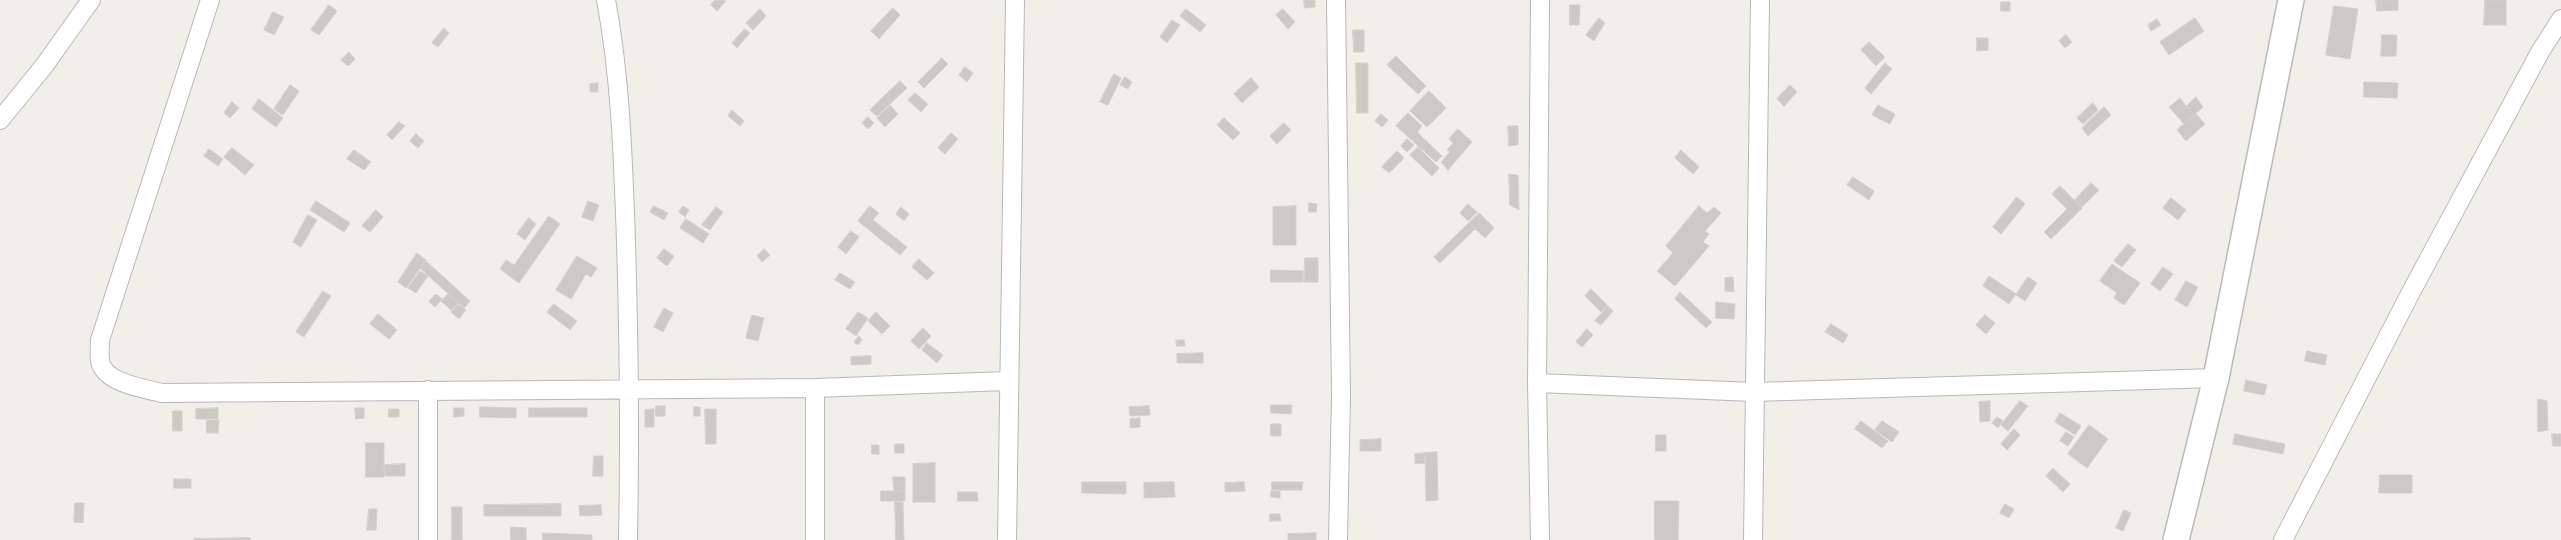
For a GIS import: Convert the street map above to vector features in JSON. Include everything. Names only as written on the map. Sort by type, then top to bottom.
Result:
[{"type":"street","points":[[0,120],[44,66],[91,0]]},
{"type":"street","points":[[210,0],[178,104],[100,340],[100,362],[110,376],[129,385],[162,394],[630,388],[815,388],[1007,381]]},
{"type":"street","points":[[606,0],[616,64],[622,125],[630,388],[628,540]]},
{"type":"street","points":[[1007,540],[1007,381],[1015,0]]},
{"type":"street","points":[[1336,0],[1341,395],[1338,540]]},
{"type":"street","points":[[1540,0],[1538,383],[1540,540]]},
{"type":"street","points":[[1753,540],[1755,488],[1753,392],[1760,0]]},
{"type":"street","points":[[2176,540],[2216,378],[2291,0]]},
{"type":"street","points":[[2283,540],[2420,275],[2540,52],[2561,19]]},
{"type":"street","points":[[1538,383],[1753,392],[2216,378]]},
{"type":"street","points":[[814,540],[815,388]]},
{"type":"street","points":[[428,390],[428,540]]},
{"type":"building","points":[[715,0],[726,1],[717,11],[711,5]]},
{"type":"building","points":[[1304,0],[1315,0],[1315,7],[1305,8]]},
{"type":"building","points":[[2376,0],[2398,0],[2398,10],[2377,11]]},
{"type":"building","points":[[2485,0],[2506,0],[2506,25],[2484,25]]},
{"type":"building","points":[[2001,2],[2010,2],[2010,11],[2001,11]]},
{"type":"building","points":[[329,5],[337,11],[319,35],[311,30]]},
{"type":"building","points":[[1570,5],[1580,5],[1579,25],[1570,25]]},
{"type":"building","points":[[2334,6],[2358,9],[2350,59],[2326,55]]},
{"type":"building","points":[[893,8],[900,15],[879,39],[871,31]]},
{"type":"building","points":[[760,9],[766,16],[753,30],[746,23]]},
{"type":"building","points":[[1186,9],[1206,25],[1200,32],[1180,16]]},
{"type":"building","points":[[1283,9],[1295,22],[1288,29],[1276,15]]},
{"type":"building","points":[[273,12],[284,17],[274,35],[264,30]]},
{"type":"building","points":[[1599,18],[1605,23],[1594,41],[1586,35]]},
{"type":"building","points":[[2195,18],[2204,31],[2169,55],[2160,42]]},
{"type":"building","points":[[2157,19],[2161,25],[2151,31],[2148,25]]},
{"type":"building","points":[[1172,20],[1180,25],[1167,43],[1160,37]]},
{"type":"building","points":[[444,28],[449,33],[438,47],[432,43]]},
{"type":"building","points":[[745,29],[750,33],[737,48],[732,43]]},
{"type":"building","points":[[1353,30],[1364,30],[1364,52],[1354,52]]},
{"type":"building","points":[[2066,35],[2072,42],[2065,48],[2059,41]]},
{"type":"building","points":[[2382,35],[2397,35],[2396,56],[2381,56]]},
{"type":"building","points":[[1977,38],[1988,38],[1988,50],[1977,51]]},
{"type":"building","points":[[1869,42],[1885,57],[1876,66],[1861,50]]},
{"type":"building","points":[[349,52],[355,59],[348,66],[341,60]]},
{"type":"building","points":[[1396,56],[1426,86],[1418,94],[1387,65]]},
{"type":"building","points":[[942,58],[948,64],[924,88],[918,82]]},
{"type":"building","points":[[1356,63],[1368,63],[1368,113],[1357,113]]},
{"type":"building","points":[[1885,63],[1892,69],[1871,94],[1865,88]]},
{"type":"building","points":[[965,67],[973,73],[967,82],[959,75]]},
{"type":"building","points":[[1114,74],[1121,78],[1108,105],[1100,102]]},
{"type":"building","points":[[1125,77],[1132,82],[1128,89],[1120,85]]},
{"type":"building","points":[[1251,78],[1259,87],[1242,103],[1234,94]]},
{"type":"building","points":[[900,81],[907,88],[877,116],[870,110]]},
{"type":"building","points":[[2364,82],[2398,83],[2397,98],[2364,97]]},
{"type":"building","points":[[598,83],[598,92],[590,92],[590,84]]},
{"type":"building","points":[[290,85],[299,91],[283,115],[274,109]]},
{"type":"building","points":[[1790,85],[1797,92],[1784,106],[1777,99]]},
{"type":"building","points":[[1429,91],[1446,108],[1427,127],[1410,111]]},
{"type":"building","points":[[915,93],[928,104],[921,112],[908,100]]},
{"type":"building","points":[[2196,97],[2203,107],[2184,124],[2169,107],[2180,98],[2186,106]]},
{"type":"building","points":[[259,99],[283,118],[276,127],[252,109]]},
{"type":"building","points":[[232,102],[239,108],[230,118],[224,113]]},
{"type":"building","points":[[2093,103],[2098,110],[2083,124],[2077,118]]},
{"type":"building","points":[[890,105],[898,114],[885,127],[877,118]]},
{"type":"building","points":[[1878,105],[1895,114],[1890,124],[1872,115]]},
{"type":"building","points":[[2104,107],[2111,115],[2088,136],[2082,128]]},
{"type":"building","points":[[732,110],[744,121],[740,126],[728,116]]},
{"type":"building","points":[[1408,113],[1422,126],[1417,132],[1442,156],[1436,162],[1396,126]]},
{"type":"building","points":[[1381,114],[1388,120],[1382,127],[1375,121]]},
{"type":"building","points":[[2196,114],[2205,124],[2186,141],[2177,130]]},
{"type":"building","points":[[868,117],[874,123],[868,129],[862,123]]},
{"type":"building","points":[[1224,118],[1240,133],[1233,140],[1217,125]]},
{"type":"building","points":[[399,122],[405,126],[392,140],[387,135]]},
{"type":"building","points":[[1284,123],[1291,130],[1277,144],[1270,136]]},
{"type":"building","points":[[1508,126],[1518,126],[1518,145],[1509,146]]},
{"type":"building","points":[[1458,129],[1472,142],[1448,170],[1441,162],[1450,152],[1447,150],[1453,143],[1449,139]]},
{"type":"building","points":[[951,133],[958,139],[945,154],[938,148]]},
{"type":"building","points":[[416,134],[424,141],[418,148],[410,141]]},
{"type":"building","points":[[1407,139],[1414,145],[1407,152],[1401,146]]},
{"type":"building","points":[[1418,147],[1439,168],[1432,176],[1410,155]]},
{"type":"building","points":[[232,148],[254,165],[245,175],[224,157]]},
{"type":"building","points":[[209,149],[223,159],[218,166],[204,156]]},
{"type":"building","points":[[354,150],[371,162],[364,170],[347,159]]},
{"type":"building","points":[[1681,150],[1699,167],[1693,174],[1675,158]]},
{"type":"building","points":[[1397,151],[1404,158],[1389,173],[1382,167]]},
{"type":"building","points":[[1509,174],[1518,175],[1519,210],[1510,205]]},
{"type":"building","points":[[1853,177],[1874,191],[1869,200],[1847,185]]},
{"type":"building","points":[[2091,183],[2099,190],[2082,207],[2075,200]]},
{"type":"building","points":[[2060,186],[2082,208],[2051,239],[2044,232],[2067,209],[2052,194]]},
{"type":"building","points":[[2017,197],[2025,204],[2001,234],[1993,227]]},
{"type":"building","points":[[2171,198],[2186,210],[2178,220],[2163,208]]},
{"type":"building","points":[[316,201],[350,223],[344,232],[310,210]]},
{"type":"building","points":[[588,201],[599,205],[593,221],[582,217]]},
{"type":"building","points":[[1309,203],[1317,204],[1316,212],[1309,212]]},
{"type":"building","points":[[1468,204],[1477,212],[1468,221],[1460,213]]},
{"type":"building","points":[[654,206],[668,213],[664,220],[650,212]]},
{"type":"building","points":[[683,206],[689,210],[685,217],[679,212]]},
{"type":"building","points":[[870,206],[879,213],[873,220],[907,247],[900,255],[858,221]]},
{"type":"building","points":[[1296,206],[1296,245],[1273,245],[1273,207]]},
{"type":"building","points":[[1699,206],[1707,213],[1714,207],[1721,213],[1705,231],[1709,234],[1703,242],[1709,246],[1675,286],[1657,271],[1673,253],[1666,246]]},
{"type":"building","points":[[716,207],[723,212],[710,230],[702,225]]},
{"type":"building","points":[[901,207],[909,214],[904,221],[896,214]]},
{"type":"building","points":[[376,210],[383,217],[370,232],[362,226]]},
{"type":"building","points":[[1479,213],[1494,228],[1485,238],[1469,223]]},
{"type":"building","points":[[308,215],[317,220],[301,247],[293,242]]},
{"type":"building","points":[[549,216],[560,224],[519,283],[500,269],[506,260],[514,265]]},
{"type":"building","points":[[529,218],[536,224],[525,240],[517,234]]},
{"type":"building","points":[[686,219],[709,234],[703,243],[680,228]]},
{"type":"building","points":[[1469,223],[1475,229],[1440,263],[1434,257]]},
{"type":"building","points":[[851,231],[859,237],[846,254],[838,247]]},
{"type":"building","points":[[2128,244],[2136,250],[2122,267],[2114,261]]},
{"type":"building","points":[[664,249],[674,256],[667,266],[657,258]]},
{"type":"building","points":[[764,249],[770,255],[762,262],[757,256]]},
{"type":"building","points":[[417,253],[426,260],[406,288],[398,282]]},
{"type":"building","points":[[577,256],[597,268],[591,277],[586,274],[571,299],[556,290]]},
{"type":"building","points":[[1305,258],[1318,258],[1318,282],[1304,282]]},
{"type":"building","points":[[919,259],[934,273],[927,280],[912,267]]},
{"type":"building","points":[[426,261],[470,301],[464,308],[420,268]]},
{"type":"building","points":[[2112,264],[2140,283],[2124,305],[2114,298],[2117,293],[2100,281]]},
{"type":"building","points":[[2163,267],[2173,274],[2160,291],[2151,284]]},
{"type":"building","points":[[1271,270],[1303,271],[1303,282],[1271,282]]},
{"type":"building","points":[[420,271],[428,276],[416,293],[408,288]]},
{"type":"building","points":[[840,273],[855,282],[850,289],[835,280]]},
{"type":"building","points":[[1989,276],[2016,294],[2009,304],[1983,286]]},
{"type":"building","points":[[1733,277],[1734,292],[1725,291],[1725,278]]},
{"type":"building","points":[[2028,277],[2037,283],[2025,301],[2016,295]]},
{"type":"building","points":[[2186,281],[2198,287],[2187,307],[2175,300]]},
{"type":"building","points":[[1591,289],[1608,306],[1601,312],[1585,296]]},
{"type":"building","points":[[323,291],[331,296],[304,337],[296,332]]},
{"type":"building","points":[[1680,292],[1712,322],[1706,328],[1675,299]]},
{"type":"building","points":[[436,294],[442,299],[435,307],[429,302]]},
{"type":"building","points":[[448,294],[458,303],[451,310],[441,301]]},
{"type":"building","points":[[1716,302],[1735,304],[1734,319],[1716,318]]},
{"type":"building","points":[[458,304],[466,310],[459,319],[451,312]]},
{"type":"building","points":[[554,304],[577,321],[570,330],[547,312]]},
{"type":"building","points":[[1608,306],[1613,311],[1601,325],[1595,321]]},
{"type":"building","points":[[664,308],[673,313],[663,332],[654,327]]},
{"type":"building","points":[[858,312],[868,318],[856,336],[846,329]]},
{"type":"building","points":[[876,312],[890,326],[882,334],[868,321]]},
{"type":"building","points":[[378,314],[397,330],[389,339],[370,324]]},
{"type":"building","points":[[752,315],[764,318],[758,341],[746,338]]},
{"type":"building","points":[[1985,315],[1995,323],[1986,334],[1976,325]]},
{"type":"building","points":[[1831,324],[1848,335],[1843,343],[1825,332]]},
{"type":"building","points":[[923,328],[931,336],[919,349],[911,341]]},
{"type":"building","points":[[1587,329],[1593,335],[1582,347],[1576,342]]},
{"type":"building","points":[[859,336],[862,340],[858,345],[854,342]]},
{"type":"building","points":[[1176,340],[1184,340],[1185,346],[1177,346]]},
{"type":"building","points":[[927,343],[943,355],[937,363],[922,350]]},
{"type":"building","points":[[2307,351],[2327,355],[2325,365],[2305,361]]},
{"type":"building","points":[[1203,353],[1203,363],[1177,363],[1177,354]]},
{"type":"building","points":[[871,356],[871,364],[851,365],[851,357]]},
{"type":"building","points":[[2246,380],[2267,385],[2264,395],[2244,391]]},
{"type":"building","points":[[2538,399],[2547,401],[2548,430],[2538,432]]},
{"type":"building","points":[[1990,401],[1990,421],[1980,422],[1979,402]]},
{"type":"building","points":[[2020,401],[2028,406],[2008,431],[2001,425]]},
{"type":"building","points":[[1271,405],[1292,405],[1291,414],[1271,413]]},
{"type":"building","points":[[656,406],[665,406],[665,416],[656,416]]},
{"type":"building","points":[[1149,406],[1150,415],[1130,416],[1129,407]]},
{"type":"building","points":[[480,407],[516,408],[516,418],[480,417]]},
{"type":"building","points":[[694,407],[700,407],[700,416],[694,416]]},
{"type":"building","points":[[218,408],[218,419],[196,419],[196,409]]},
{"type":"building","points":[[355,408],[364,408],[364,418],[356,419]]},
{"type":"building","points":[[454,408],[464,408],[464,416],[454,417]]},
{"type":"building","points":[[529,408],[587,408],[587,417],[529,417]]},
{"type":"building","points":[[389,409],[399,409],[399,417],[389,417]]},
{"type":"building","points":[[654,409],[654,427],[645,427],[645,410]]},
{"type":"building","points":[[705,409],[716,409],[716,444],[706,444]]},
{"type":"building","points":[[173,411],[182,411],[182,431],[173,431]]},
{"type":"building","points":[[2060,413],[2081,426],[2075,435],[2055,422]]},
{"type":"building","points":[[1997,417],[2003,421],[1998,428],[1992,423]]},
{"type":"building","points":[[1140,418],[1140,427],[1130,428],[1130,419]]},
{"type":"building","points":[[207,420],[219,420],[218,433],[207,433]]},
{"type":"building","points":[[1861,421],[1888,441],[1882,448],[1855,429]]},
{"type":"building","points":[[1882,421],[1899,432],[1892,442],[1875,430]]},
{"type":"building","points":[[1271,424],[1281,424],[1281,436],[1271,436]]},
{"type":"building","points":[[2089,425],[2108,439],[2087,468],[2068,454]]},
{"type":"building","points":[[2014,429],[2020,435],[2007,450],[2001,444]]},
{"type":"building","points":[[2066,432],[2074,437],[2068,446],[2060,441]]},
{"type":"building","points":[[2235,434],[2285,444],[2283,454],[2233,444]]},
{"type":"building","points":[[2552,434],[2561,434],[2561,446],[2553,446]]},
{"type":"building","points":[[1656,435],[1666,435],[1666,451],[1656,451]]},
{"type":"building","points":[[1381,439],[1381,451],[1360,451],[1360,440]]},
{"type":"building","points":[[366,443],[384,443],[384,477],[366,477]]},
{"type":"building","points":[[895,444],[904,444],[904,453],[895,453]]},
{"type":"building","points":[[872,445],[879,445],[879,454],[872,454]]},
{"type":"building","points":[[1437,452],[1438,500],[1426,501],[1425,453]]},
{"type":"building","points":[[1425,453],[1425,463],[1415,464],[1415,454]]},
{"type":"building","points":[[594,456],[603,456],[603,476],[593,476]]},
{"type":"building","points":[[935,463],[935,502],[913,502],[913,464]]},
{"type":"building","points":[[405,464],[405,476],[385,476],[384,465]]},
{"type":"building","points":[[2053,468],[2070,484],[2063,492],[2046,476]]},
{"type":"building","points":[[2380,475],[2412,475],[2412,493],[2379,493]]},
{"type":"building","points":[[893,477],[905,477],[905,491],[894,491]]},
{"type":"building","points":[[174,479],[191,479],[191,488],[174,488]]},
{"type":"building","points":[[1082,482],[1126,482],[1126,494],[1082,493]]},
{"type":"building","points":[[1174,482],[1175,497],[1144,498],[1144,483]]},
{"type":"building","points":[[1244,482],[1245,491],[1225,492],[1225,483]]},
{"type":"building","points":[[1272,482],[1303,482],[1302,490],[1272,490]]},
{"type":"building","points":[[881,491],[905,491],[905,501],[881,501]]},
{"type":"building","points":[[1271,491],[1280,491],[1280,498],[1271,497]]},
{"type":"building","points":[[958,492],[977,492],[978,501],[958,501]]},
{"type":"building","points":[[1655,501],[1679,501],[1678,540],[1655,540]]},
{"type":"building","points":[[895,502],[903,502],[904,540],[896,540]]},
{"type":"building","points":[[75,503],[84,503],[83,523],[74,522]]},
{"type":"building","points":[[561,504],[561,516],[484,516],[484,505]]},
{"type":"building","points":[[2005,504],[2014,509],[2009,518],[2000,513]]},
{"type":"building","points":[[601,505],[602,515],[580,516],[579,506]]},
{"type":"building","points":[[452,507],[462,507],[462,540],[452,540]]},
{"type":"building","points":[[369,509],[377,509],[376,530],[367,530]]},
{"type":"building","points":[[2124,510],[2131,513],[2123,531],[2116,528]]},
{"type":"building","points":[[1270,514],[1280,514],[1281,521],[1270,521]]},
{"type":"building","points":[[511,527],[526,528],[526,540],[511,540]]},
{"type":"building","points":[[543,533],[592,535],[592,540],[543,540]]},
{"type":"building","points":[[1316,533],[1316,540],[1288,540],[1288,534]]},
{"type":"building","points":[[250,538],[250,540],[194,540],[194,539]]}]
